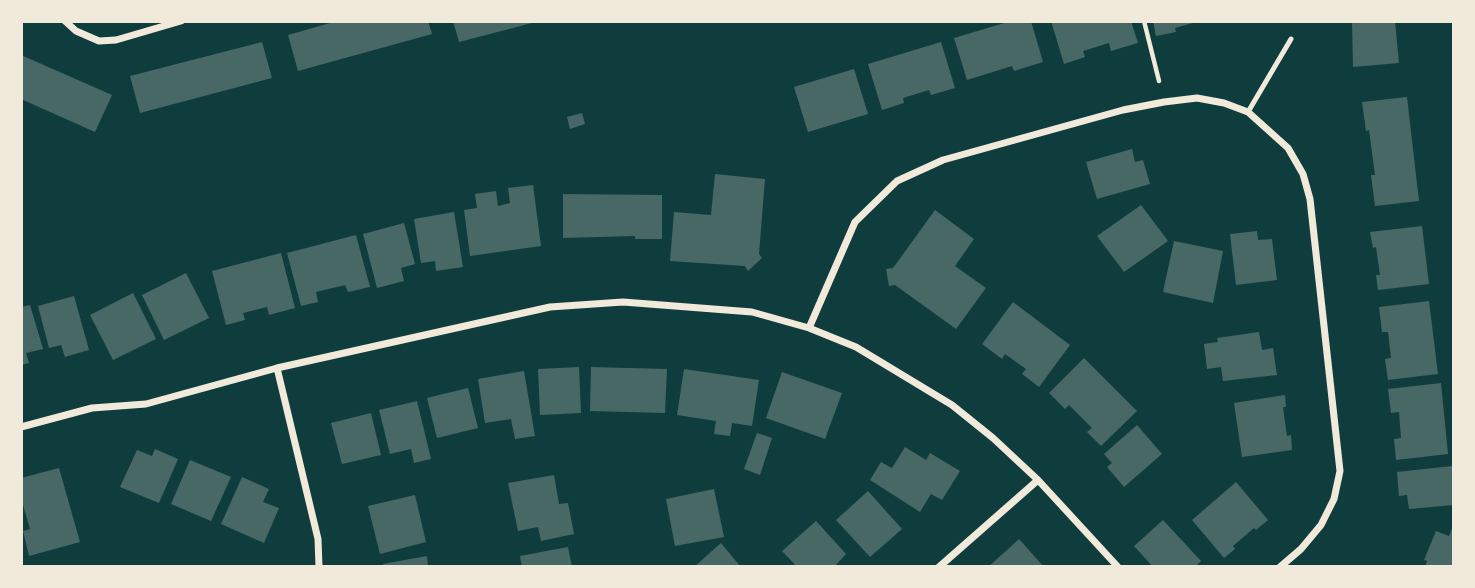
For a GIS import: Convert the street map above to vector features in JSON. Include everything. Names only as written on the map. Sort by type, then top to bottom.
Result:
[{"type":"street","points":[[65,21],[76,31],[99,41],[116,40],[181,21]]},
{"type":"street","points":[[809,328],[855,222],[897,181],[943,160],[1123,110],[1197,98],[1224,103],[1248,112],[1288,148],[1303,174],[1310,199],[1340,471],[1335,499],[1321,525],[1301,549],[1280,567]]},
{"type":"street","points":[[21,427],[92,408],[146,404],[277,368],[550,307],[623,302],[752,312],[809,328],[856,347],[952,405],[1038,480],[1118,567]]},
{"type":"street","points":[[277,368],[318,539],[319,567]]},
{"type":"street","points":[[939,567],[1038,480]]},
{"type":"lane","points":[[1248,112],[1291,39]]},
{"type":"path","points":[[1144,21],[1164,102]]},
{"type":"building","points":[[337,21],[428,21],[432,34],[298,71],[288,35]]},
{"type":"building","points":[[453,21],[536,21],[536,22],[459,42]]},
{"type":"building","points":[[1011,21],[1031,21],[1043,62],[1014,71],[1012,66],[967,80],[954,38]]},
{"type":"building","points":[[1051,21],[1131,21],[1138,43],[1111,51],[1109,43],[1083,51],[1085,57],[1064,64]]},
{"type":"building","points":[[1153,21],[1193,23],[1175,28],[1176,32],[1156,36]]},
{"type":"building","points":[[1352,21],[1395,21],[1399,63],[1353,67]]},
{"type":"building","points":[[262,42],[272,78],[140,113],[130,76]]},
{"type":"building","points":[[941,42],[955,88],[931,95],[929,90],[903,98],[904,103],[882,110],[868,64]]},
{"type":"building","points":[[21,55],[112,95],[95,132],[21,99]]},
{"type":"building","points":[[854,69],[868,114],[808,132],[794,87]]},
{"type":"building","points":[[1407,97],[1419,201],[1375,206],[1371,175],[1375,175],[1362,102]]},
{"type":"building","points":[[582,113],[585,124],[570,129],[567,117]]},
{"type":"building","points":[[1132,149],[1135,162],[1143,160],[1150,184],[1097,199],[1086,162]]},
{"type":"building","points":[[715,174],[765,179],[759,254],[762,258],[748,271],[745,266],[670,261],[674,212],[711,215]]},
{"type":"building","points":[[533,185],[541,246],[470,256],[464,210],[477,208],[475,194],[496,191],[498,206],[510,203],[508,188]]},
{"type":"building","points":[[563,194],[662,195],[662,239],[635,239],[635,236],[563,238]]},
{"type":"building","points":[[1141,205],[1168,241],[1124,272],[1097,236]]},
{"type":"building","points":[[935,210],[974,239],[955,266],[986,288],[956,329],[895,285],[889,286],[886,269],[893,268]]},
{"type":"building","points":[[454,212],[463,267],[436,271],[435,261],[421,263],[414,219]]},
{"type":"building","points":[[404,223],[415,264],[401,268],[404,281],[377,288],[363,234]]},
{"type":"building","points":[[1422,226],[1429,284],[1378,290],[1376,275],[1380,275],[1376,247],[1373,248],[1370,232]]},
{"type":"building","points":[[1257,231],[1258,240],[1272,239],[1277,280],[1236,285],[1230,234]]},
{"type":"building","points":[[356,235],[370,287],[348,292],[345,285],[316,292],[318,302],[301,306],[287,253]]},
{"type":"building","points":[[1174,241],[1223,251],[1213,303],[1163,292]]},
{"type":"building","points":[[281,253],[295,308],[269,315],[267,307],[243,313],[245,320],[226,325],[212,271]]},
{"type":"building","points":[[186,273],[209,318],[164,340],[142,295]]},
{"type":"building","points":[[133,293],[156,339],[113,360],[90,315]]},
{"type":"building","points":[[74,296],[89,350],[65,357],[61,345],[49,348],[38,306]]},
{"type":"building","points":[[1429,301],[1438,374],[1388,380],[1385,359],[1391,358],[1388,332],[1382,332],[1379,307]]},
{"type":"building","points":[[1013,302],[1070,345],[1039,387],[1022,374],[1026,369],[1005,354],[1002,359],[982,344]]},
{"type":"building","points":[[30,305],[43,349],[26,353],[29,363],[21,365],[21,307]]},
{"type":"building","points":[[1259,332],[1262,350],[1273,348],[1277,375],[1223,381],[1221,367],[1207,369],[1204,344],[1218,342],[1217,338]]},
{"type":"building","points":[[1084,358],[1137,411],[1101,446],[1087,432],[1092,428],[1069,405],[1065,409],[1049,393]]},
{"type":"building","points":[[579,367],[581,413],[540,415],[538,369]]},
{"type":"building","points":[[591,367],[667,369],[665,413],[590,411]]},
{"type":"building","points":[[684,369],[759,380],[752,426],[732,423],[730,436],[714,434],[716,421],[677,415]]},
{"type":"building","points":[[524,371],[535,436],[515,439],[511,419],[485,423],[478,379]]},
{"type":"building","points":[[782,372],[842,393],[825,439],[766,418]]},
{"type":"building","points":[[1441,383],[1448,454],[1396,460],[1394,439],[1401,438],[1399,412],[1391,413],[1388,389]]},
{"type":"building","points":[[468,388],[478,428],[437,438],[427,398]]},
{"type":"building","points":[[1285,395],[1286,407],[1283,407],[1292,450],[1242,457],[1234,403]]},
{"type":"building","points":[[417,401],[431,459],[414,463],[411,449],[390,454],[379,410]]},
{"type":"building","points":[[371,413],[381,455],[342,464],[331,423]]},
{"type":"building","points":[[1137,425],[1162,454],[1124,487],[1107,467],[1112,463],[1104,454]]},
{"type":"building","points":[[757,433],[772,438],[760,475],[744,469]]},
{"type":"building","points":[[905,447],[926,460],[930,453],[960,471],[942,500],[931,494],[920,512],[870,480],[881,462],[892,468]]},
{"type":"building","points":[[155,449],[178,459],[159,503],[120,487],[137,450],[152,456]]},
{"type":"building","points":[[190,460],[231,477],[211,521],[171,504]]},
{"type":"building","points":[[1452,466],[1454,505],[1409,509],[1407,495],[1399,496],[1397,472]]},
{"type":"building","points":[[59,468],[80,542],[29,556],[23,531],[30,529],[23,505],[21,506],[21,478]]},
{"type":"building","points":[[554,475],[559,504],[568,503],[574,534],[541,541],[538,527],[518,531],[508,483]]},
{"type":"building","points":[[242,477],[269,489],[263,502],[279,508],[264,543],[221,524]]},
{"type":"building","points":[[1236,482],[1268,520],[1233,546],[1235,549],[1224,558],[1192,520]]},
{"type":"building","points":[[714,489],[724,537],[675,546],[666,499]]},
{"type":"building","points":[[868,491],[902,529],[870,557],[836,520]]},
{"type":"building","points":[[415,495],[426,542],[380,554],[368,506]]},
{"type":"building","points":[[1163,520],[1201,561],[1195,567],[1153,567],[1134,546]]},
{"type":"building","points":[[816,521],[846,554],[834,567],[797,567],[782,551]]},
{"type":"building","points":[[1454,523],[1454,567],[1425,567],[1427,561],[1424,560],[1436,531],[1449,536]]},
{"type":"building","points":[[1019,539],[1044,567],[988,567],[1007,550]]},
{"type":"building","points":[[721,543],[740,566],[694,567]]},
{"type":"building","points":[[568,547],[572,567],[522,567],[520,556]]},
{"type":"building","points":[[427,556],[428,567],[384,567],[383,564]]}]
